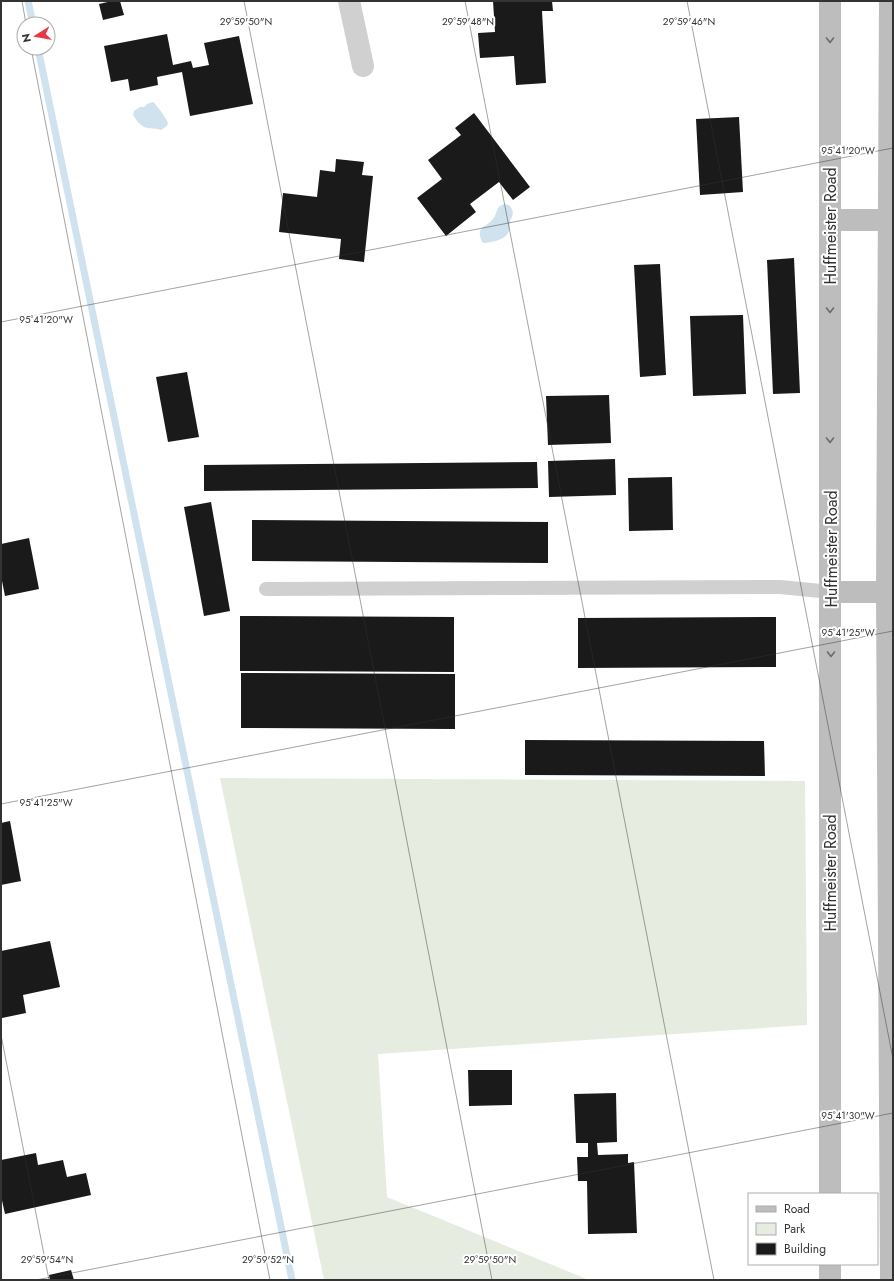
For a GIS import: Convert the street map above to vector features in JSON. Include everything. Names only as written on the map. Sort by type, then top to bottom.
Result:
[{"type":"main road","name":"Huffmeister Road","points":[[830,1],[830,1193]]},
{"type":"main road","points":[[890,1],[891,220],[887,592],[884,1226],[891,1280]]},
{"type":"main road","points":[[830,220],[891,220]]},
{"type":"main road","points":[[831,592],[887,592]]},
{"type":"main road","points":[[830,1265],[830,1280]]},
{"type":"street","points":[[349,1],[363,66]]},
{"type":"lane","points":[[266,589],[780,587],[831,592]]},
{"type":"green space","points":[[220,778],[805,781],[807,1025],[378,1054],[387,1197],[589,1280],[324,1280]]},
{"type":"water","points":[[153,102],[166,118],[168,123],[167,126],[161,130],[148,128],[141,125],[133,115],[134,111],[140,107],[144,107]]},
{"type":"water","points":[[504,204],[509,205],[513,211],[507,234],[499,240],[484,243],[482,242],[480,233],[482,228],[495,217],[498,208]]},
{"type":"building","points":[[120,1],[124,15],[103,20],[99,4]]},
{"type":"building","points":[[493,1],[552,1],[553,11],[542,11],[546,83],[516,85],[514,56],[480,58],[478,33],[495,32]]},
{"type":"building","points":[[167,34],[173,65],[191,61],[193,68],[209,65],[204,43],[239,36],[253,104],[190,116],[182,72],[157,77],[158,85],[130,91],[128,79],[111,82],[104,46]]},
{"type":"building","points":[[474,113],[530,187],[513,200],[499,182],[470,204],[476,212],[446,236],[417,198],[442,179],[428,160],[461,135],[455,128]]},
{"type":"building","points":[[739,117],[743,192],[700,195],[696,119]]},
{"type":"building","points":[[336,159],[364,162],[362,175],[373,176],[364,262],[339,259],[341,239],[279,232],[283,193],[317,197],[320,170],[335,172]]},
{"type":"building","points":[[794,258],[800,393],[773,394],[767,260]]},
{"type":"building","points":[[660,264],[666,375],[640,377],[634,265]]},
{"type":"building","points":[[743,315],[746,394],[693,396],[690,316]]},
{"type":"building","points":[[187,372],[199,437],[168,442],[156,377]]},
{"type":"building","points":[[609,395],[611,443],[548,445],[546,396]]},
{"type":"building","points":[[615,459],[616,495],[549,497],[548,461]]},
{"type":"building","points":[[537,462],[538,488],[204,491],[204,465]]},
{"type":"building","points":[[672,477],[673,530],[629,531],[628,478]]},
{"type":"building","points":[[211,502],[230,611],[204,616],[184,507]]},
{"type":"building","points":[[252,520],[548,522],[548,563],[252,561]]},
{"type":"building","points":[[29,538],[39,589],[5,596],[1,576],[1,544]]},
{"type":"building","points":[[240,616],[454,617],[454,672],[240,671]]},
{"type":"building","points":[[776,617],[776,667],[578,668],[578,618]]},
{"type":"building","points":[[241,673],[455,674],[455,729],[241,728]]},
{"type":"building","points":[[525,740],[764,741],[765,776],[525,775]]},
{"type":"building","points":[[10,821],[21,881],[1,885],[1,823]]},
{"type":"building","points":[[50,941],[60,987],[23,995],[26,1013],[2,1018],[1,951]]},
{"type":"building","points":[[468,1070],[512,1070],[512,1105],[469,1106]]},
{"type":"building","points":[[616,1093],[617,1142],[597,1143],[598,1155],[628,1154],[628,1163],[634,1162],[637,1233],[588,1234],[587,1181],[578,1181],[577,1157],[588,1157],[588,1143],[576,1143],[574,1094]]},
{"type":"building","points":[[36,1153],[38,1165],[63,1160],[67,1177],[86,1173],[91,1195],[5,1214],[1,1196],[1,1160]]},
{"type":"building","points":[[71,1270],[74,1280],[50,1280],[49,1275]]},
{"type":"waterway","points":[[28,1],[31,16]]},
{"type":"waterway","points":[[40,56],[292,1280]]}]
